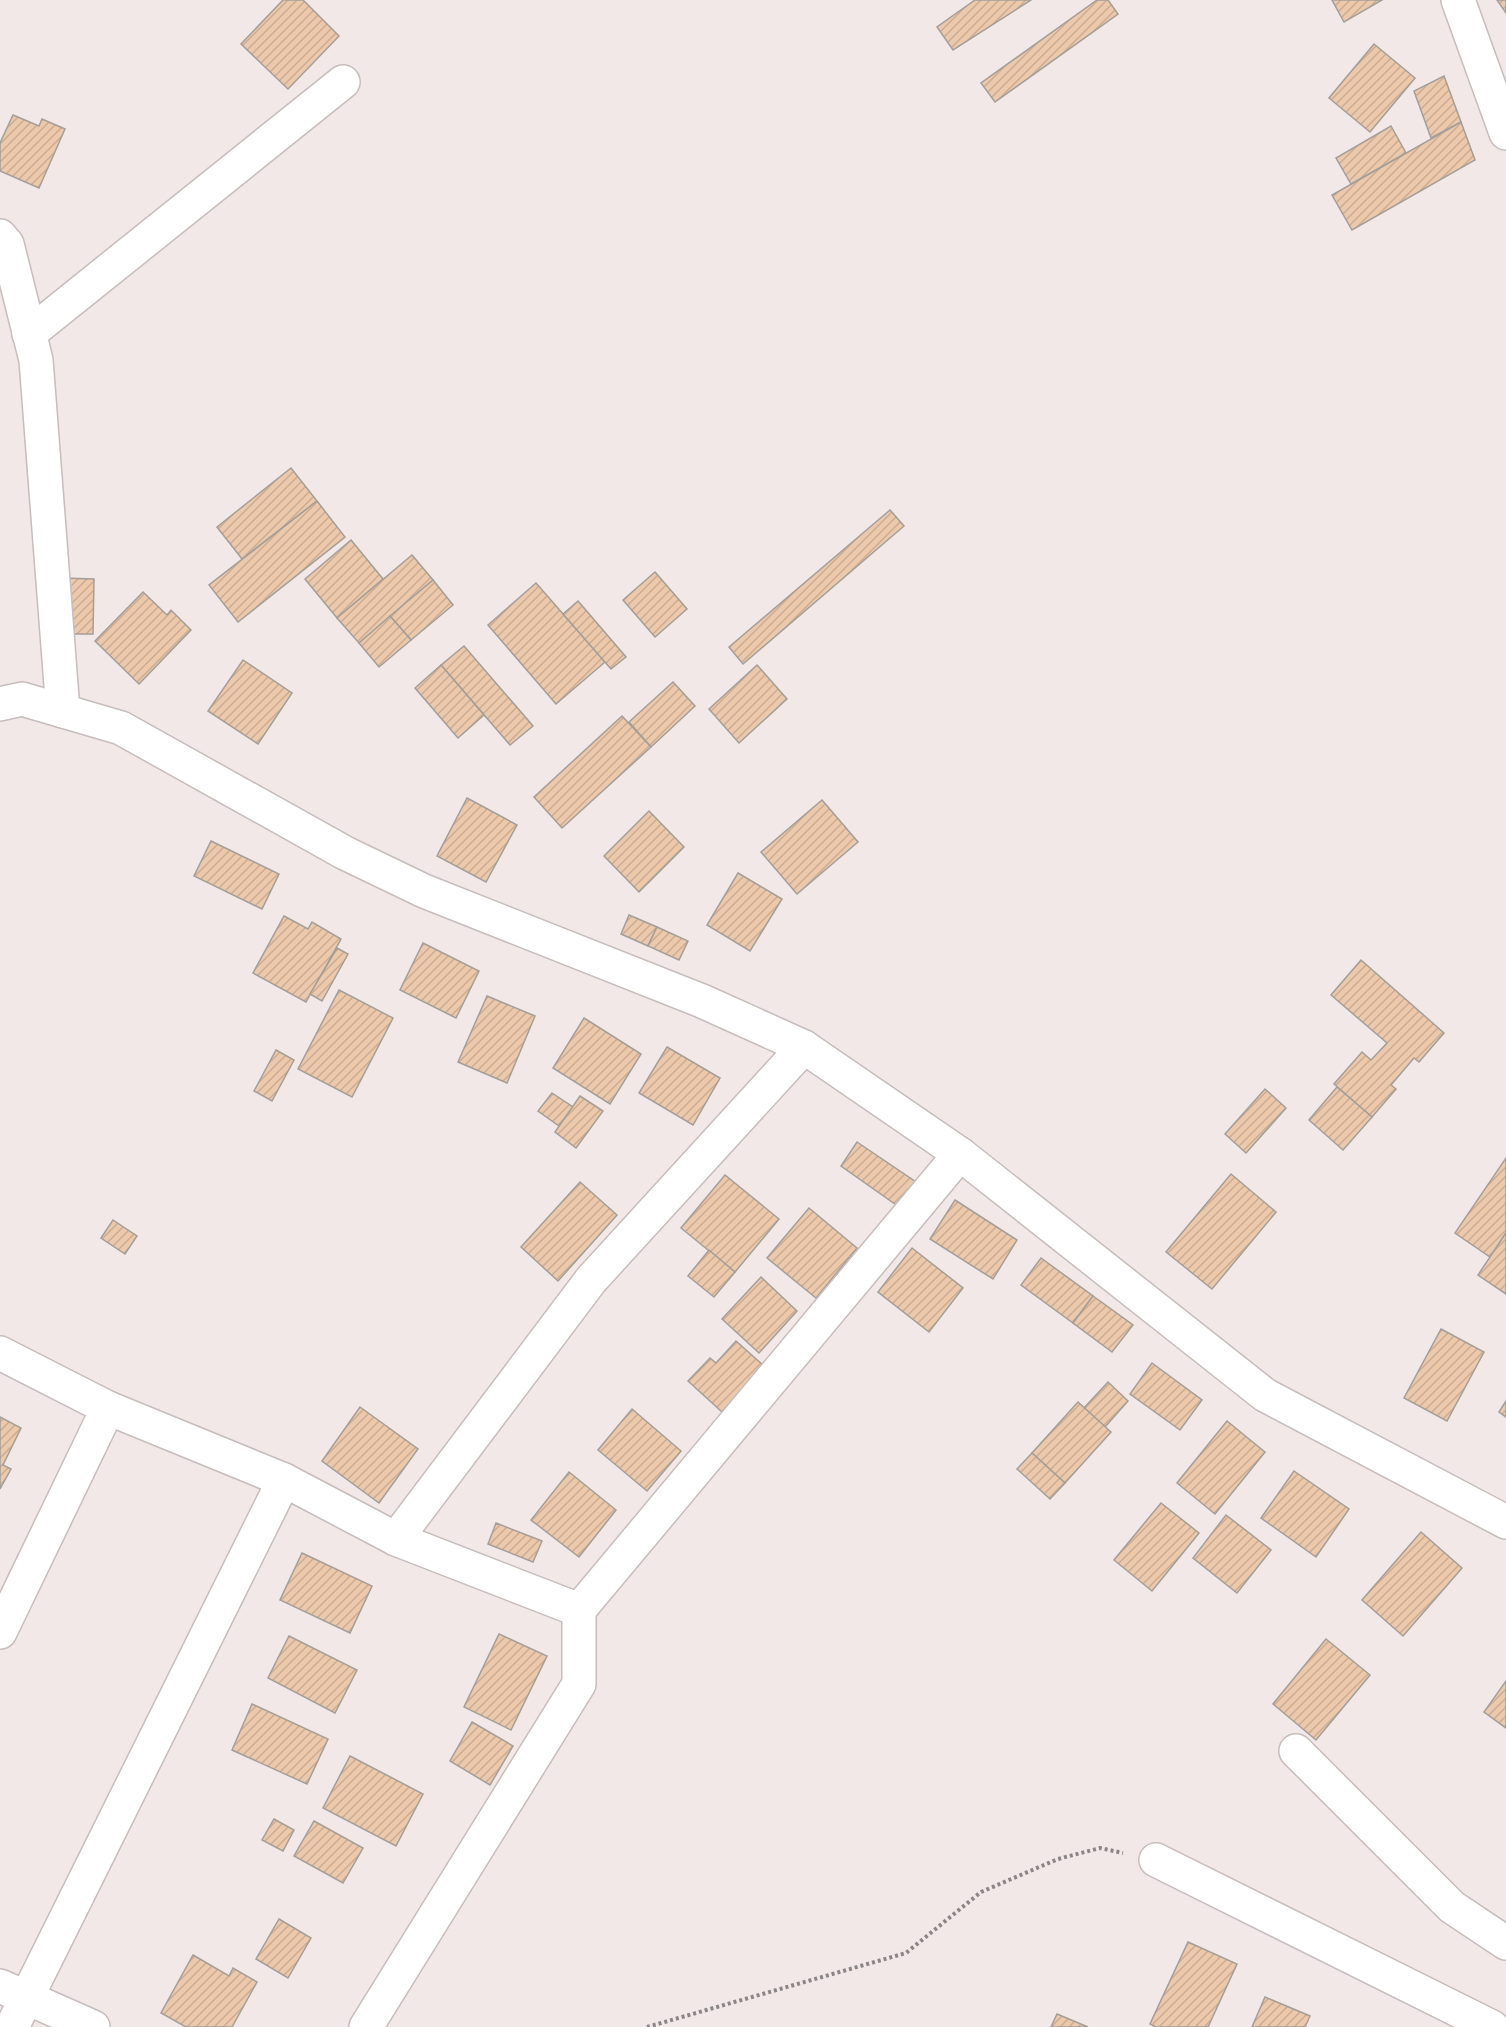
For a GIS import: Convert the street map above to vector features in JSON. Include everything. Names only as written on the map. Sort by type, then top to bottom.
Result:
[{"type":"street","points":[[1458,0],[1506,133]]},
{"type":"street","points":[[29,334],[343,82]]},
{"type":"street","points":[[0,236],[7,244],[36,360],[63,711]]},
{"type":"street","points":[[0,704],[22,699],[121,728],[345,853],[424,891],[702,1001],[804,1047],[960,1154],[1265,1395],[1506,1522]]},
{"type":"street","points":[[396,1539],[591,1280],[804,1047]]},
{"type":"street","points":[[366,2027],[579,1684],[579,1610],[960,1154]]},
{"type":"street","points":[[0,1353],[108,1408],[284,1480],[396,1539],[579,1610]]},
{"type":"street","points":[[0,1632],[108,1408]]},
{"type":"street","points":[[12,2027],[13,1991],[284,1480]]},
{"type":"street","points":[[1296,1751],[1452,1907],[1506,1943]]},
{"type":"street","points":[[1156,1860],[1492,2027]]},
{"type":"street","points":[[13,1991],[93,2027]]},
{"type":"path","points":[[647,2027],[906,1953],[981,1892],[1058,1859],[1100,1848],[1156,1860]]},
{"type":"building","points":[[283,0],[303,0],[339,36],[288,89],[241,44]]},
{"type":"building","points":[[975,0],[1031,0],[953,50],[937,27]]},
{"type":"building","points":[[1097,0],[1108,0],[1118,14],[995,102],[981,83]]},
{"type":"building","points":[[1332,0],[1382,0],[1344,22]]},
{"type":"building","points":[[1497,0],[1506,0],[1506,13]]},
{"type":"building","points":[[1374,44],[1415,78],[1370,132],[1329,98]]},
{"type":"building","points":[[1444,76],[1461,122],[1431,138],[1414,91]]},
{"type":"building","points":[[13,115],[39,126],[42,119],[65,129],[39,188],[0,171],[0,143]]},
{"type":"building","points":[[1461,122],[1475,160],[1352,230],[1332,195]]},
{"type":"building","points":[[1391,126],[1406,153],[1351,184],[1336,158]]},
{"type":"building","points":[[291,468],[317,501],[242,559],[217,527]]},
{"type":"building","points":[[317,501],[345,537],[238,622],[209,585]]},
{"type":"building","points":[[890,510],[904,526],[743,664],[729,647]]},
{"type":"building","points":[[351,540],[383,579],[337,618],[305,579]]},
{"type":"building","points":[[412,555],[433,580],[359,643],[337,618]]},
{"type":"building","points":[[655,572],[687,609],[655,637],[623,600]]},
{"type":"building","points":[[62,578],[94,579],[93,634],[62,634]]},
{"type":"building","points":[[433,580],[453,605],[411,640],[390,616]]},
{"type":"building","points":[[536,583],[605,662],[556,704],[488,625]]},
{"type":"building","points":[[143,592],[167,615],[171,610],[191,630],[139,684],[95,641]]},
{"type":"building","points":[[578,601],[626,657],[611,669],[563,614]]},
{"type":"building","points":[[390,616],[411,640],[379,667],[359,643]]},
{"type":"building","points":[[464,646],[533,726],[510,745],[441,665]]},
{"type":"building","points":[[243,660],[292,693],[258,744],[208,711]]},
{"type":"building","points":[[441,665],[484,715],[458,738],[415,688]]},
{"type":"building","points":[[757,665],[787,699],[739,743],[709,709]]},
{"type":"building","points":[[673,682],[695,706],[651,747],[629,722]]},
{"type":"building","points":[[622,716],[651,747],[562,828],[534,797]]},
{"type":"building","points":[[467,798],[517,825],[486,882],[437,856]]},
{"type":"building","points":[[822,800],[858,842],[797,894],[761,852]]},
{"type":"building","points":[[649,811],[684,847],[639,892],[604,856]]},
{"type":"building","points":[[211,841],[279,874],[262,909],[194,876]]},
{"type":"building","points":[[738,873],[782,899],[750,951],[707,925]]},
{"type":"building","points":[[629,915],[657,927],[648,946],[621,934]]},
{"type":"building","points":[[284,916],[308,929],[312,922],[341,939],[306,1002],[253,973]]},
{"type":"building","points":[[657,927],[688,941],[679,960],[648,946]]},
{"type":"building","points":[[423,943],[479,971],[456,1018],[400,990]]},
{"type":"building","points":[[337,948],[348,954],[322,1001],[310,994]]},
{"type":"building","points":[[1361,960],[1444,1033],[1419,1062],[1414,1058],[1391,1085],[1396,1089],[1372,1117],[1334,1084],[1362,1052],[1371,1060],[1387,1043],[1331,995]]},
{"type":"building","points":[[339,990],[393,1018],[352,1097],[298,1069]]},
{"type":"building","points":[[487,996],[535,1016],[507,1083],[458,1062]]},
{"type":"building","points":[[584,1018],[641,1054],[610,1104],[553,1068]]},
{"type":"building","points":[[667,1047],[720,1078],[693,1125],[639,1093]]},
{"type":"building","points":[[276,1050],[294,1060],[272,1101],[254,1091]]},
{"type":"building","points":[[1337,1087],[1372,1117],[1343,1150],[1309,1120]]},
{"type":"building","points":[[1265,1089],[1286,1108],[1246,1153],[1225,1134]]},
{"type":"building","points":[[552,1093],[573,1107],[559,1126],[538,1111]]},
{"type":"building","points":[[580,1096],[603,1111],[576,1148],[555,1132]]},
{"type":"building","points":[[857,1142],[919,1184],[902,1209],[841,1166]]},
{"type":"building","points":[[1506,1158],[1506,1233],[1490,1257],[1455,1233]]},
{"type":"building","points":[[1231,1174],[1276,1212],[1212,1289],[1166,1252]]},
{"type":"building","points":[[725,1175],[779,1219],[735,1272],[681,1228]]},
{"type":"building","points":[[580,1182],[617,1215],[558,1281],[521,1247]]},
{"type":"building","points":[[955,1200],[1017,1240],[993,1279],[930,1239]]},
{"type":"building","points":[[809,1208],[857,1248],[816,1298],[767,1258]]},
{"type":"building","points":[[113,1220],[137,1236],[125,1254],[101,1238]]},
{"type":"building","points":[[1506,1233],[1506,1294],[1478,1275]]},
{"type":"building","points":[[912,1248],[963,1288],[929,1332],[878,1292]]},
{"type":"building","points":[[709,1250],[735,1272],[714,1297],[688,1276]]},
{"type":"building","points":[[1041,1258],[1093,1296],[1073,1323],[1021,1285]]},
{"type":"building","points":[[761,1277],[797,1311],[759,1353],[722,1319]]},
{"type":"building","points":[[1093,1296],[1133,1325],[1112,1352],[1073,1323]]},
{"type":"building","points":[[1441,1329],[1484,1352],[1447,1421],[1404,1398]]},
{"type":"building","points":[[736,1341],[764,1366],[722,1412],[688,1381],[710,1358],[716,1363]]},
{"type":"building","points":[[1152,1363],[1202,1400],[1180,1430],[1130,1394]]},
{"type":"building","points":[[1108,1382],[1128,1401],[1105,1427],[1084,1408]]},
{"type":"building","points":[[1506,1401],[1506,1417],[1499,1412]]},
{"type":"building","points":[[1078,1402],[1111,1432],[1065,1483],[1032,1453]]},
{"type":"building","points":[[360,1407],[418,1449],[379,1503],[322,1461]]},
{"type":"building","points":[[632,1409],[681,1451],[647,1491],[598,1450]]},
{"type":"building","points":[[0,1417],[21,1428],[3,1465],[11,1469],[0,1489]]},
{"type":"building","points":[[1227,1421],[1265,1452],[1215,1514],[1177,1483]]},
{"type":"building","points":[[1032,1453],[1065,1483],[1050,1499],[1017,1469]]},
{"type":"building","points":[[1294,1471],[1349,1509],[1316,1557],[1261,1518]]},
{"type":"building","points":[[569,1472],[616,1510],[579,1557],[531,1520]]},
{"type":"building","points":[[1161,1503],[1199,1533],[1152,1591],[1114,1560]]},
{"type":"building","points":[[1226,1515],[1271,1550],[1237,1593],[1193,1558]]},
{"type":"building","points":[[496,1523],[542,1541],[533,1562],[488,1544]]},
{"type":"building","points":[[1421,1532],[1462,1568],[1403,1636],[1362,1600]]},
{"type":"building","points":[[302,1553],[372,1586],[350,1633],[280,1600]]},
{"type":"building","points":[[499,1634],[547,1656],[511,1730],[464,1707]]},
{"type":"building","points":[[289,1636],[357,1670],[335,1713],[268,1678]]},
{"type":"building","points":[[1326,1639],[1370,1675],[1316,1740],[1273,1704]]},
{"type":"building","points":[[1506,1681],[1506,1728],[1484,1712]]},
{"type":"building","points":[[252,1704],[328,1739],[307,1784],[232,1750]]},
{"type":"building","points":[[472,1722],[513,1746],[490,1785],[450,1761]]},
{"type":"building","points":[[350,1756],[423,1794],[396,1846],[323,1808]]},
{"type":"building","points":[[274,1819],[294,1830],[283,1851],[262,1840]]},
{"type":"building","points":[[314,1821],[363,1848],[343,1883],[294,1856]]},
{"type":"building","points":[[279,1919],[311,1938],[288,1978],[256,1959]]},
{"type":"building","points":[[1188,1942],[1237,1964],[1208,2027],[1156,2027],[1150,2024]]},
{"type":"building","points":[[193,1955],[229,1976],[233,1968],[257,1982],[232,2027],[186,2027],[161,2013]]},
{"type":"building","points":[[1265,1997],[1310,2016],[1305,2027],[1252,2027]]},
{"type":"building","points":[[1057,2014],[1088,2027],[1051,2027]]}]
